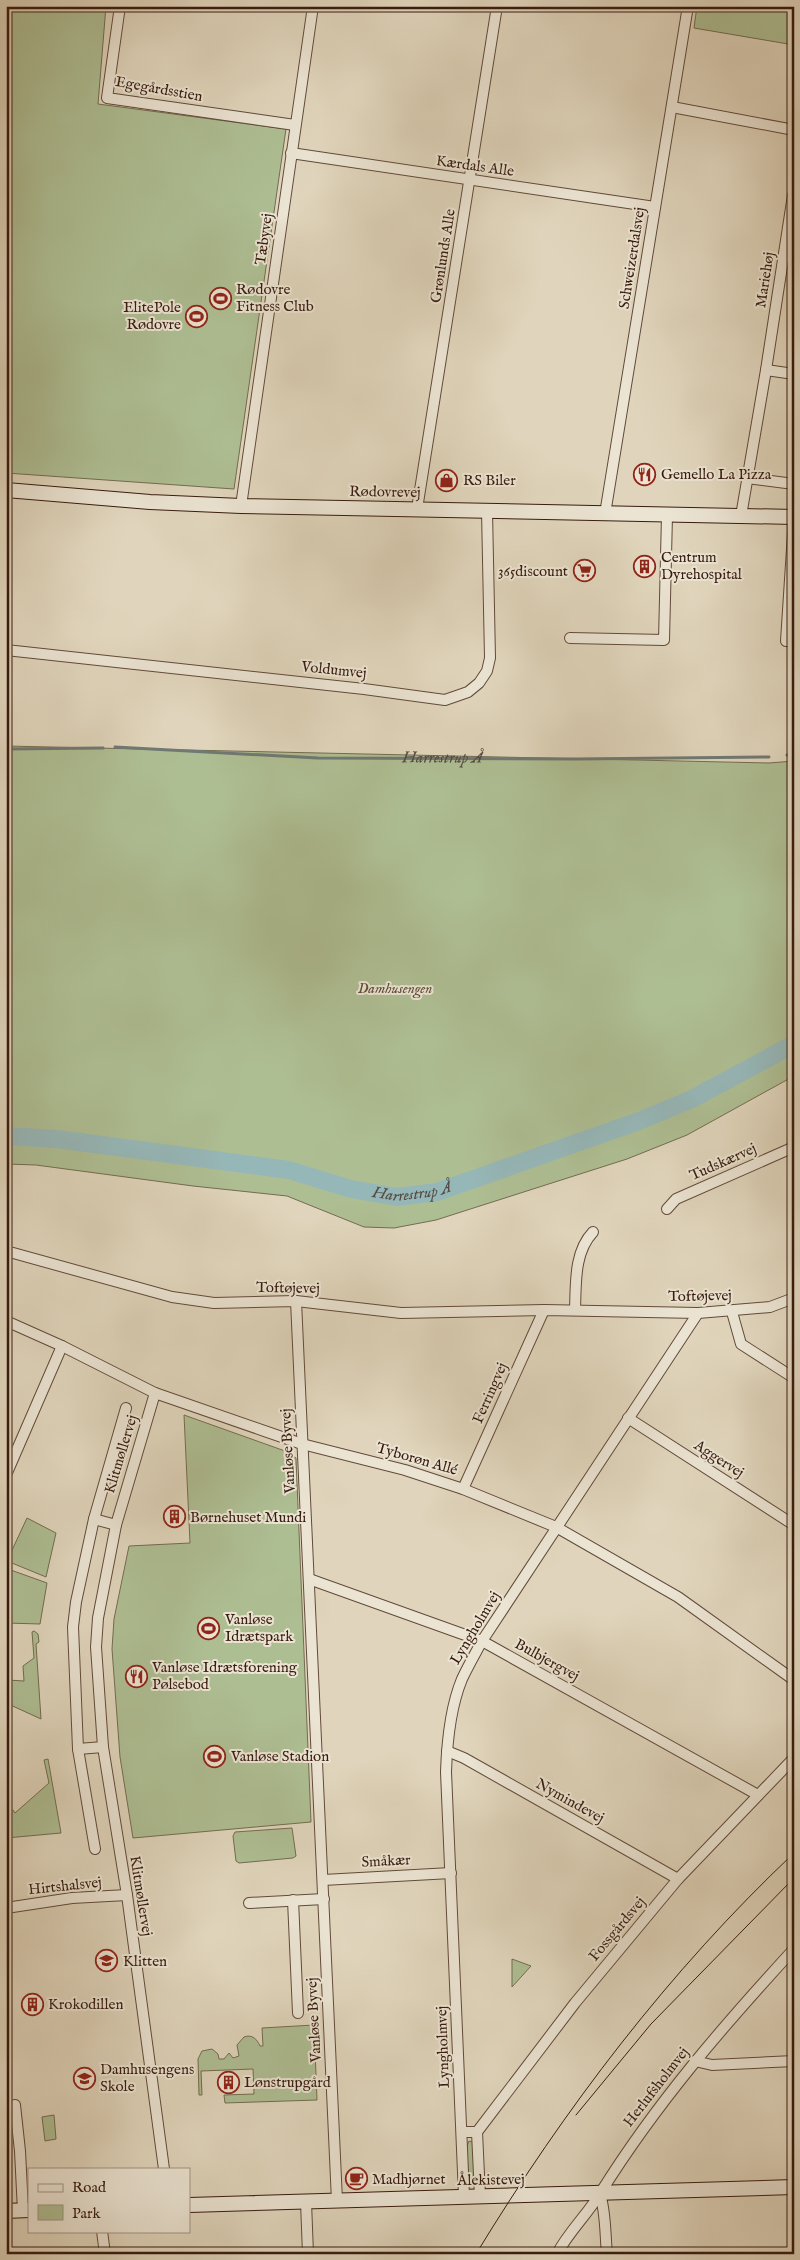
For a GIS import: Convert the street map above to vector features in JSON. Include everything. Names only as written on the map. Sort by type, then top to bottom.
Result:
[{"type":"street","name":"Egegårdsstien","points":[[120,6],[107,98],[295,125]]},
{"type":"street","name":"Tæbyvej","points":[[241,506],[313,6]]},
{"type":"street","name":"Grønlunds Alle","points":[[417,510],[497,6]]},
{"type":"street","name":"Schweizerdalsvej","points":[[605,514],[688,6]]},
{"type":"street","points":[[672,107],[794,130]]},
{"type":"street","name":"Kærdals Alle","points":[[291,153],[655,207]]},
{"type":"street","name":"Mariehøj","points":[[741,516],[793,194]]},
{"type":"street","points":[[766,370],[794,374]]},
{"type":"street","points":[[747,478],[794,484]]},
{"type":"street","name":"Rødovrevej","points":[[6,490],[150,502],[241,506],[794,518]]},
{"type":"street","name":"Voldumvej","points":[[6,650],[55,657],[364,688],[445,700],[468,692],[480,683],[487,670],[490,658],[487,511]]},
{"type":"street","points":[[570,638],[664,640],[668,515]]},
{"type":"street","points":[[794,518],[786,641],[794,642]]},
{"type":"street","name":"Tudskærvej","points":[[667,1209],[676,1199],[794,1147]]},
{"type":"street","points":[[575,1310],[576,1271],[584,1241],[593,1232]]},
{"type":"street","name":"Toftøjevej","points":[[6,1251],[172,1297],[214,1303],[296,1302],[401,1313],[544,1310],[702,1313],[732,1312],[770,1307],[794,1298]]},
{"type":"street","name":"Vanløse Byvej","points":[[296,1302],[337,2201]]},
{"type":"street","name":"Ferringvej","points":[[463,1489],[544,1310]]},
{"type":"street","points":[[732,1312],[741,1344],[794,1378]]},
{"type":"street","name":"Lyngholmvej","points":[[464,2196],[446,1751],[449,1727],[461,1681],[482,1641],[556,1527],[628,1418],[702,1313]]},
{"type":"street","name":"Tyborøn Allé","points":[[6,1321],[62,1346],[155,1393],[302,1444],[405,1470],[463,1489],[556,1527],[678,1597],[794,1680]]},
{"type":"street","points":[[6,1475],[62,1346]]},
{"type":"street","name":"Klitmøllervej","points":[[155,1393],[116,1525],[98,1618],[96,1647],[103,1747],[127,1895],[164,2168]]},
{"type":"street","name":"Klitmøllervej","points":[[95,1849],[78,1749],[73,1627],[76,1602],[94,1519],[126,1408]]},
{"type":"street","name":"Aggervej","points":[[628,1418],[794,1525]]},
{"type":"street","points":[[94,1519],[116,1525]]},
{"type":"street","name":"Bulbjergvej","points":[[309,1579],[482,1641],[758,1795]]},
{"type":"street","points":[[78,1749],[103,1747]]},
{"type":"street","name":"Nymindevej","points":[[446,1751],[464,1758],[678,1879]]},
{"type":"street","name":"Fossgårdsvej","points":[[477,2132],[575,2003],[678,1879],[794,1758]]},
{"type":"street","name":"Småkær","points":[[323,1880],[451,1873]]},
{"type":"street","name":"Hirtshalsvej","points":[[6,1908],[72,1898],[127,1895]]},
{"type":"street","points":[[249,1902],[324,1899]]},
{"type":"street","name":"Vanløse Byvej","points":[[293,1900],[298,2013]]},
{"type":"street","name":"Herlufsholmvej","points":[[557,2254],[567,2235],[600,2194],[634,2140],[695,2060],[794,1949]]},
{"type":"street","points":[[695,2060],[712,2064],[794,2062]]},
{"type":"street","points":[[6,2211],[26,2211],[15,2105]]},
{"type":"street","points":[[462,2132],[477,2132],[480,2196]]},
{"type":"street","name":"Ålekistevej","points":[[190,2206],[464,2196],[794,2188]]},
{"type":"street","points":[[600,2194],[605,2209],[603,2219],[607,2254]]},
{"type":"street","points":[[306,2202],[308,2254]]},
{"type":"street","points":[[102,2232],[105,2254]]},
{"type":"green space","points":[[6,6],[106,6],[98,104],[286,129],[234,489],[6,473]]},
{"type":"green space","points":[[697,6],[794,6],[794,45],[694,28]]},
{"type":"green space","name":"Damhusengen","points":[[6,746],[769,763],[794,761],[794,1076],[687,1135],[627,1159],[436,1220],[394,1228],[364,1227],[287,1196],[193,1186],[36,1165],[6,1164]]},
{"type":"green space","name":"Vanløse Idrætspark","points":[[184,1415],[285,1451],[296,1458],[311,1822],[133,1838],[120,1757],[112,1649],[114,1619],[129,1546],[190,1543]]},
{"type":"green space","points":[[27,1518],[56,1533],[46,1577],[7,1561]]},
{"type":"green space","points":[[8,1569],[47,1583],[40,1624],[6,1623],[6,1574]]},
{"type":"green space","points":[[34,1631],[38,1634],[39,1642],[36,1644],[41,1719],[6,1703],[7,1680],[24,1681],[23,1666],[34,1658],[32,1632]]},
{"type":"green space","points":[[48,1759],[61,1833],[6,1838],[6,1810],[13,1810],[15,1813],[49,1783],[44,1760]]},
{"type":"green space","points":[[292,1828],[296,1856],[293,1858],[239,1863],[236,1861],[233,1836],[235,1832]]},
{"type":"green space","points":[[512,1959],[531,1966],[512,1987]]},
{"type":"green space","points":[[314,2025],[317,2100],[225,2103],[224,2095],[254,2094],[253,2069],[201,2071],[202,2095],[199,2095],[198,2059],[202,2051],[212,2049],[218,2054],[219,2059],[224,2059],[229,2053],[233,2058],[239,2056],[237,2045],[244,2037],[252,2037],[256,2039],[260,2046],[263,2046],[262,2028]]},
{"type":"green space","points":[[54,2115],[56,2139],[45,2141],[42,2117]]},
{"type":"green space","points":[[469,2141],[473,2142],[476,2178],[468,2178],[467,2146]]},
{"type":"waterway","name":"Harrestrup Å","points":[[115,747],[318,758],[576,759],[769,757]]},
{"type":"waterway","name":"Harrestrup Å","points":[[6,749],[103,748]]},
{"type":"waterway","name":"Harrestrup Å","points":[[787,755],[794,755]]},
{"type":"waterway","name":"Harrestrup Å","points":[[6,1136],[57,1139],[289,1170],[351,1189],[397,1197],[437,1192],[639,1121],[692,1099],[794,1044]]},
{"type":"tram line","points":[[476,2254],[546,2146],[622,2043],[704,1945],[794,1853]]},
{"type":"tram line","points":[[576,2115],[651,2024],[794,1878]]},
{"type":"place","name":"Rødovre Fitness Club","points":[[220,298]]},
{"type":"place","name":"ElitePole Rødovre","points":[[197,316]]},
{"type":"place","name":"Gemello La Pizza","points":[[645,474]]},
{"type":"place","name":"RS Biler","points":[[447,480]]},
{"type":"place","name":"Centrum Dyrehospital","points":[[645,566]]},
{"type":"place","name":"365discount","points":[[584,571]]},
{"type":"place","name":"Børnehuset Mundi","points":[[174,1517]]},
{"type":"place","name":"Vanløse Idrætspark","points":[[209,1628]]},
{"type":"place","name":"Vanløse Idrætsforening Pølsebod","points":[[136,1676]]},
{"type":"place","name":"Vanløse Stadion","points":[[215,1756]]},
{"type":"place","name":"Klitten","points":[[107,1961]]},
{"type":"place","name":"Krokodillen","points":[[32,2004]]},
{"type":"place","name":"Damhusengens Skole","points":[[84,2078]]},
{"type":"place","name":"Lønstrupgård","points":[[228,2082]]},
{"type":"place","name":"Madhjørnet","points":[[356,2179]]}]
